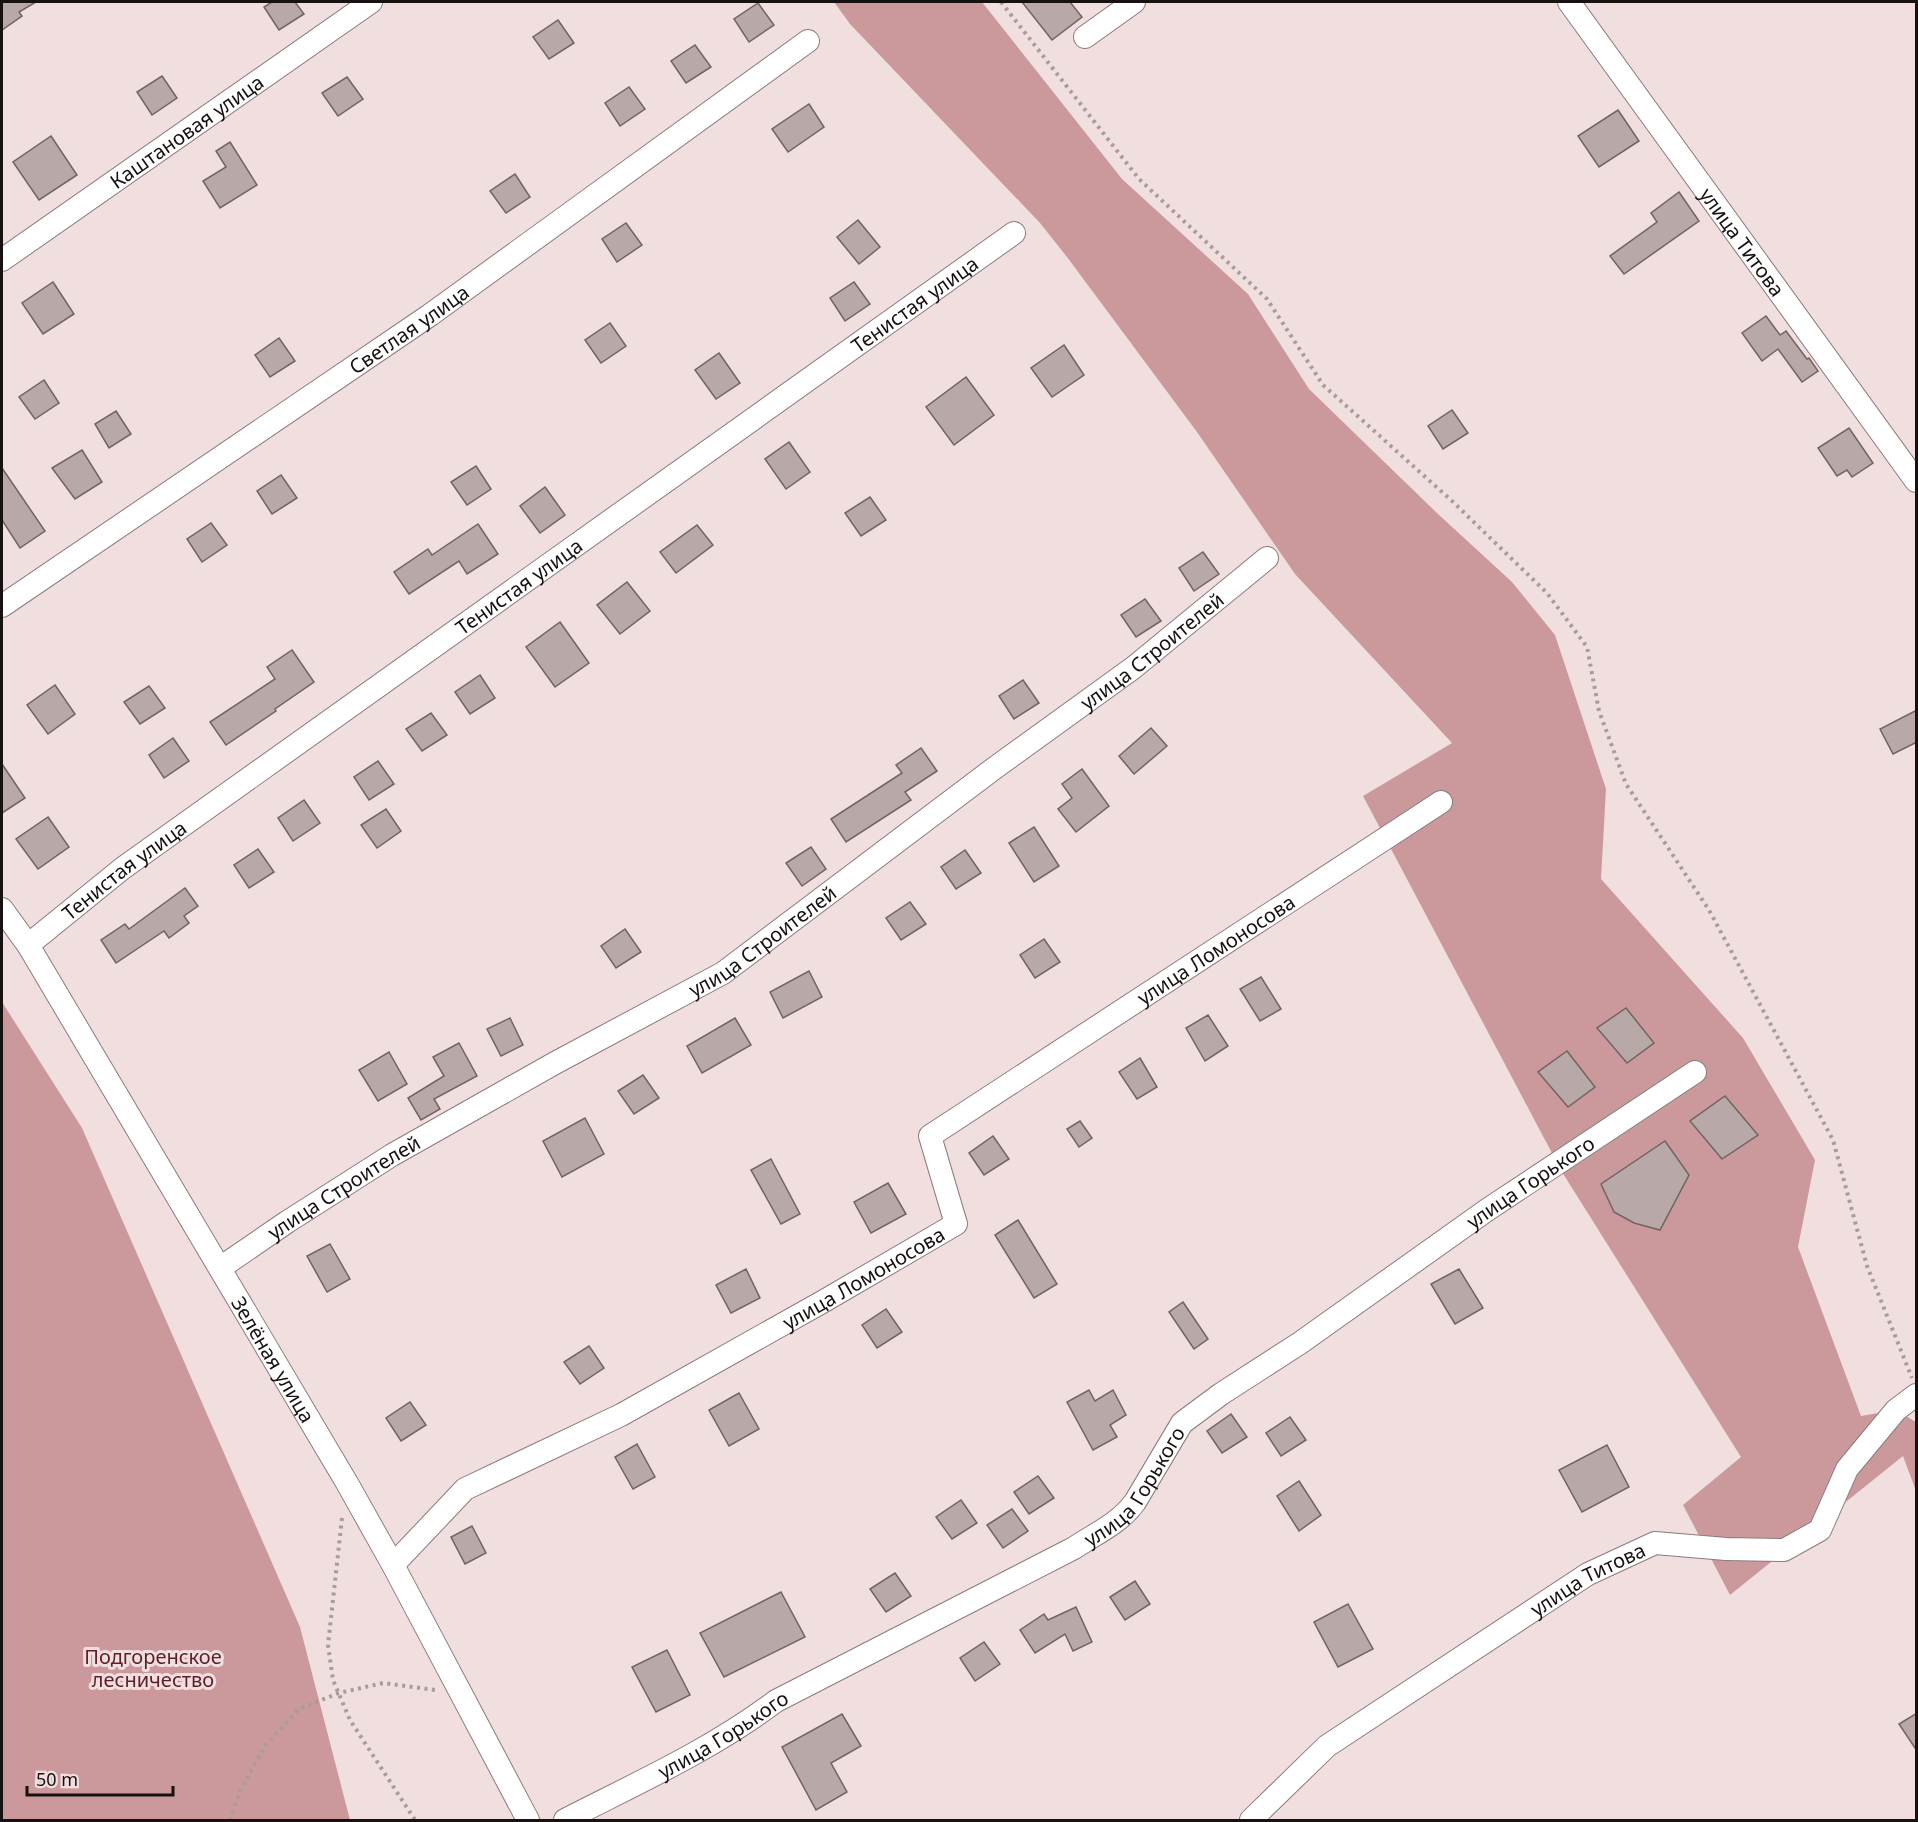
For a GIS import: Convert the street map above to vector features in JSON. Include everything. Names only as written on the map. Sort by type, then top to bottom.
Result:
[{"type":"street","name":"Каштановая улица","points":[[2,260],[371,2]]},
{"type":"street","points":[[1085,37],[1134,2]]},
{"type":"street","name":"улица Титова","points":[[1569,2],[1917,481]]},
{"type":"street","name":"Светлая улица","points":[[2,606],[430,315],[808,41]]},
{"type":"street","name":"Тенистая улица","points":[[28,945],[123,868],[1014,233]]},
{"type":"street","name":"улица Строителей","points":[[220,1268],[392,1155],[723,972],[996,767],[1133,668],[1267,558]]},
{"type":"street","name":"улица Ломоносова","points":[[393,1565],[465,1489],[621,1415],[956,1224],[930,1136],[1441,802]]},
{"type":"street","name":"Зелёная улица","points":[[2,909],[28,945],[393,1565],[528,1821]]},
{"type":"street","name":"улица Горького","points":[[565,1821],[708,1747],[750,1721],[776,1701],[1074,1548],[1115,1521],[1127,1513],[1182,1423],[1221,1394],[1300,1343],[1487,1210],[1695,1072]]},
{"type":"street","name":"улица Титова","points":[[1251,1821],[1327,1746],[1588,1574],[1655,1543],[1726,1549],[1784,1550],[1820,1530],[1847,1469],[1914,1387]]},
{"type":"path","points":[[1001,2],[1138,179],[1268,299],[1323,385],[1451,500],[1547,593],[1587,647],[1599,711],[1626,784],[1709,910],[1833,1140],[1867,1266],[1914,1387]]},
{"type":"path","points":[[342,1518],[327,1645],[333,1680],[350,1720],[415,1821]]},
{"type":"path","points":[[230,1821],[240,1791],[264,1748],[298,1709],[339,1693],[383,1683],[460,1693]]},
{"type":"green space","points":[[834,2],[982,2],[1122,179],[1248,294],[1309,389],[1512,582],[1555,635],[1606,789],[1601,879],[1743,1038],[1815,1160],[1798,1247],[1861,1416],[1896,1410],[1916,1422],[1916,1491],[1903,1456],[1730,1595],[1683,1505],[1741,1457],[1562,1172],[1363,796],[1452,743],[1295,574],[1197,432],[1040,223],[850,24]]},
{"type":"green space","name":"Подгоренское лесничество","points":[[2,1002],[82,1128],[300,1627],[350,1820],[2,1820]]},
{"type":"building","points":[[2,2],[36,2],[19,12],[22,16],[2,30]]},
{"type":"building","points":[[272,2],[295,2],[304,14],[279,30],[264,7]]},
{"type":"building","points":[[1022,2],[1070,2],[1082,17],[1052,40]]},
{"type":"building","points":[[758,3],[774,25],[749,42],[734,19]]},
{"type":"building","points":[[558,20],[574,43],[549,59],[533,37]]},
{"type":"building","points":[[695,45],[711,67],[686,83],[671,61]]},
{"type":"building","points":[[162,76],[177,98],[152,115],[137,92]]},
{"type":"building","points":[[347,77],[363,99],[338,116],[322,93]]},
{"type":"building","points":[[629,87],[645,109],[620,126],[605,103]]},
{"type":"building","points":[[809,104],[824,127],[788,152],[772,129]]},
{"type":"building","points":[[1618,110],[1639,141],[1599,167],[1578,136]]},
{"type":"building","points":[[51,136],[77,175],[39,200],[13,162]]},
{"type":"building","points":[[230,142],[257,185],[220,208],[203,181],[226,167],[216,151]]},
{"type":"building","points":[[515,174],[530,197],[506,213],[490,191]]},
{"type":"building","points":[[1679,192],[1699,221],[1624,274],[1610,256],[1657,222],[1651,213]]},
{"type":"building","points":[[858,220],[880,247],[859,264],[837,237]]},
{"type":"building","points":[[626,223],[642,245],[617,262],[602,239]]},
{"type":"building","points":[[53,282],[74,314],[43,334],[22,303]]},
{"type":"building","points":[[854,282],[870,304],[845,321],[830,298]]},
{"type":"building","points":[[1766,316],[1780,335],[1786,331],[1818,371],[1802,382],[1778,349],[1762,361],[1742,333]]},
{"type":"building","points":[[610,323],[626,346],[601,363],[585,340]]},
{"type":"building","points":[[279,338],[295,361],[270,377],[255,355]]},
{"type":"building","points":[[1064,345],[1084,375],[1052,397],[1031,368]]},
{"type":"building","points":[[719,353],[740,383],[716,399],[695,370]]},
{"type":"building","points":[[966,377],[994,415],[954,445],[926,407]]},
{"type":"building","points":[[44,380],[59,403],[35,419],[19,397]]},
{"type":"building","points":[[1452,410],[1468,433],[1443,449],[1428,426]]},
{"type":"building","points":[[116,411],[131,434],[109,448],[95,424]]},
{"type":"building","points":[[1849,428],[1873,463],[1852,477],[1847,470],[1837,476],[1818,448]]},
{"type":"building","points":[[789,442],[810,472],[786,489],[765,459]]},
{"type":"building","points":[[82,450],[102,482],[75,499],[52,468]]},
{"type":"building","points":[[476,466],[491,489],[467,505],[451,482]]},
{"type":"building","points":[[2,468],[45,531],[20,548],[2,520]]},
{"type":"building","points":[[281,475],[297,498],[272,514],[257,491]]},
{"type":"building","points":[[545,487],[565,515],[540,533],[520,506]]},
{"type":"building","points":[[870,497],[886,520],[861,536],[845,513]]},
{"type":"building","points":[[211,523],[227,545],[202,562],[187,539]]},
{"type":"building","points":[[478,524],[498,554],[467,574],[459,561],[409,594],[394,572],[428,549],[432,555]]},
{"type":"building","points":[[697,525],[713,545],[676,573],[660,552]]},
{"type":"building","points":[[1203,552],[1219,574],[1194,591],[1179,568]]},
{"type":"building","points":[[627,582],[650,611],[620,634],[597,605]]},
{"type":"building","points":[[1145,599],[1161,621],[1136,637],[1121,615]]},
{"type":"building","points":[[560,622],[589,663],[555,687],[526,647]]},
{"type":"building","points":[[292,650],[314,682],[226,745],[210,722],[275,679],[267,667]]},
{"type":"building","points":[[480,675],[495,698],[470,714],[455,692]]},
{"type":"building","points":[[1023,680],[1039,703],[1014,719],[999,696]]},
{"type":"building","points":[[55,685],[75,714],[48,734],[27,705]]},
{"type":"building","points":[[149,686],[165,708],[140,724],[124,702]]},
{"type":"building","points":[[1917,710],[1917,742],[1893,754],[1880,729]]},
{"type":"building","points":[[431,713],[447,735],[422,751],[406,729]]},
{"type":"building","points":[[1151,728],[1167,746],[1134,774],[1119,756]]},
{"type":"building","points":[[173,738],[189,761],[164,778],[149,755]]},
{"type":"building","points":[[921,748],[937,771],[905,792],[911,800],[846,842],[831,819],[902,773],[896,765]]},
{"type":"building","points":[[378,761],[394,784],[369,800],[354,777]]},
{"type":"building","points":[[2,764],[25,798],[2,813]]},
{"type":"building","points":[[1082,769],[1109,806],[1076,832],[1058,809],[1072,798],[1062,784]]},
{"type":"building","points":[[304,800],[320,823],[293,841],[278,818]]},
{"type":"building","points":[[386,809],[401,831],[377,848],[361,825]]},
{"type":"building","points":[[48,817],[69,847],[38,869],[16,839]]},
{"type":"building","points":[[1034,827],[1059,866],[1034,882],[1009,843]]},
{"type":"building","points":[[811,847],[826,869],[802,886],[786,863]]},
{"type":"building","points":[[258,849],[274,872],[249,888],[234,865]]},
{"type":"building","points":[[965,850],[981,873],[956,889],[941,867]]},
{"type":"building","points":[[185,888],[198,906],[184,916],[189,923],[169,938],[164,931],[116,963],[101,940],[125,924],[129,929]]},
{"type":"building","points":[[910,902],[926,924],[901,940],[886,918]]},
{"type":"building","points":[[625,929],[641,952],[616,968],[601,946]]},
{"type":"building","points":[[1044,939],[1060,962],[1035,978],[1020,955]]},
{"type":"building","points":[[809,971],[822,997],[783,1018],[770,992]]},
{"type":"building","points":[[1261,977],[1281,1009],[1260,1021],[1240,989]]},
{"type":"building","points":[[1626,1008],[1654,1043],[1627,1063],[1597,1028]]},
{"type":"building","points":[[1208,1015],[1228,1046],[1205,1061],[1186,1028]]},
{"type":"building","points":[[510,1018],[523,1045],[501,1056],[487,1029]]},
{"type":"building","points":[[735,1018],[751,1045],[702,1073],[687,1046]]},
{"type":"building","points":[[459,1043],[477,1076],[434,1099],[440,1109],[421,1120],[408,1098],[444,1076],[433,1057]]},
{"type":"building","points":[[1567,1051],[1595,1087],[1568,1107],[1538,1072]]},
{"type":"building","points":[[389,1052],[407,1084],[378,1101],[359,1070]]},
{"type":"building","points":[[1140,1058],[1157,1087],[1137,1099],[1119,1072]]},
{"type":"building","points":[[643,1075],[659,1098],[634,1114],[618,1091]]},
{"type":"building","points":[[1725,1096],[1758,1135],[1722,1159],[1690,1121]]},
{"type":"building","points":[[585,1118],[604,1154],[562,1177],[543,1141]]},
{"type":"building","points":[[1080,1121],[1092,1138],[1079,1147],[1067,1129]]},
{"type":"building","points":[[993,1136],[1009,1159],[984,1175],[969,1153]]},
{"type":"building","points":[[1665,1141],[1689,1175],[1660,1230],[1634,1223],[1614,1212],[1601,1184]]},
{"type":"building","points":[[771,1159],[800,1214],[781,1224],[751,1170]]},
{"type":"building","points":[[888,1183],[906,1214],[871,1233],[854,1202]]},
{"type":"building","points":[[1018,1220],[1057,1284],[1034,1298],[995,1235]]},
{"type":"building","points":[[330,1244],[350,1279],[327,1292],[307,1256]]},
{"type":"building","points":[[746,1269],[760,1298],[731,1313],[716,1285]]},
{"type":"building","points":[[1459,1269],[1483,1308],[1455,1324],[1431,1284]]},
{"type":"building","points":[[1183,1302],[1208,1339],[1194,1349],[1169,1312]]},
{"type":"building","points":[[886,1309],[902,1332],[877,1348],[862,1325]]},
{"type":"building","points":[[589,1346],[604,1368],[580,1384],[564,1362]]},
{"type":"building","points":[[1089,1390],[1095,1401],[1113,1390],[1126,1415],[1110,1425],[1117,1437],[1093,1450],[1067,1402]]},
{"type":"building","points":[[739,1393],[759,1429],[729,1446],[709,1410]]},
{"type":"building","points":[[410,1402],[426,1425],[401,1441],[386,1418]]},
{"type":"building","points":[[1231,1414],[1247,1437],[1222,1453],[1207,1431]]},
{"type":"building","points":[[1290,1417],[1306,1440],[1281,1456],[1266,1433]]},
{"type":"building","points":[[637,1444],[655,1477],[633,1489],[615,1457]]},
{"type":"building","points":[[1607,1445],[1629,1487],[1582,1512],[1559,1470]]},
{"type":"building","points":[[1038,1476],[1054,1498],[1029,1514],[1014,1492]]},
{"type":"building","points":[[1299,1481],[1321,1515],[1299,1531],[1277,1496]]},
{"type":"building","points":[[961,1500],[977,1523],[952,1539],[936,1517]]},
{"type":"building","points":[[1012,1509],[1028,1531],[1003,1548],[987,1525]]},
{"type":"building","points":[[472,1526],[486,1553],[465,1564],[451,1537]]},
{"type":"building","points":[[895,1573],[911,1596],[886,1612],[870,1589]]},
{"type":"building","points":[[1135,1581],[1150,1604],[1125,1620],[1110,1597]]},
{"type":"building","points":[[781,1592],[805,1637],[724,1677],[700,1633]]},
{"type":"building","points":[[1348,1604],[1373,1649],[1338,1667],[1314,1622]]},
{"type":"building","points":[[1076,1607],[1092,1642],[1073,1651],[1065,1634],[1035,1653],[1020,1630],[1044,1614],[1048,1620]]},
{"type":"building","points":[[984,1642],[1000,1664],[975,1681],[960,1658]]},
{"type":"building","points":[[667,1650],[690,1695],[656,1712],[632,1667]]},
{"type":"building","points":[[1917,1713],[1917,1751],[1899,1724]]},
{"type":"building","points":[[842,1714],[861,1746],[831,1763],[847,1792],[816,1810],[782,1747]]}]
